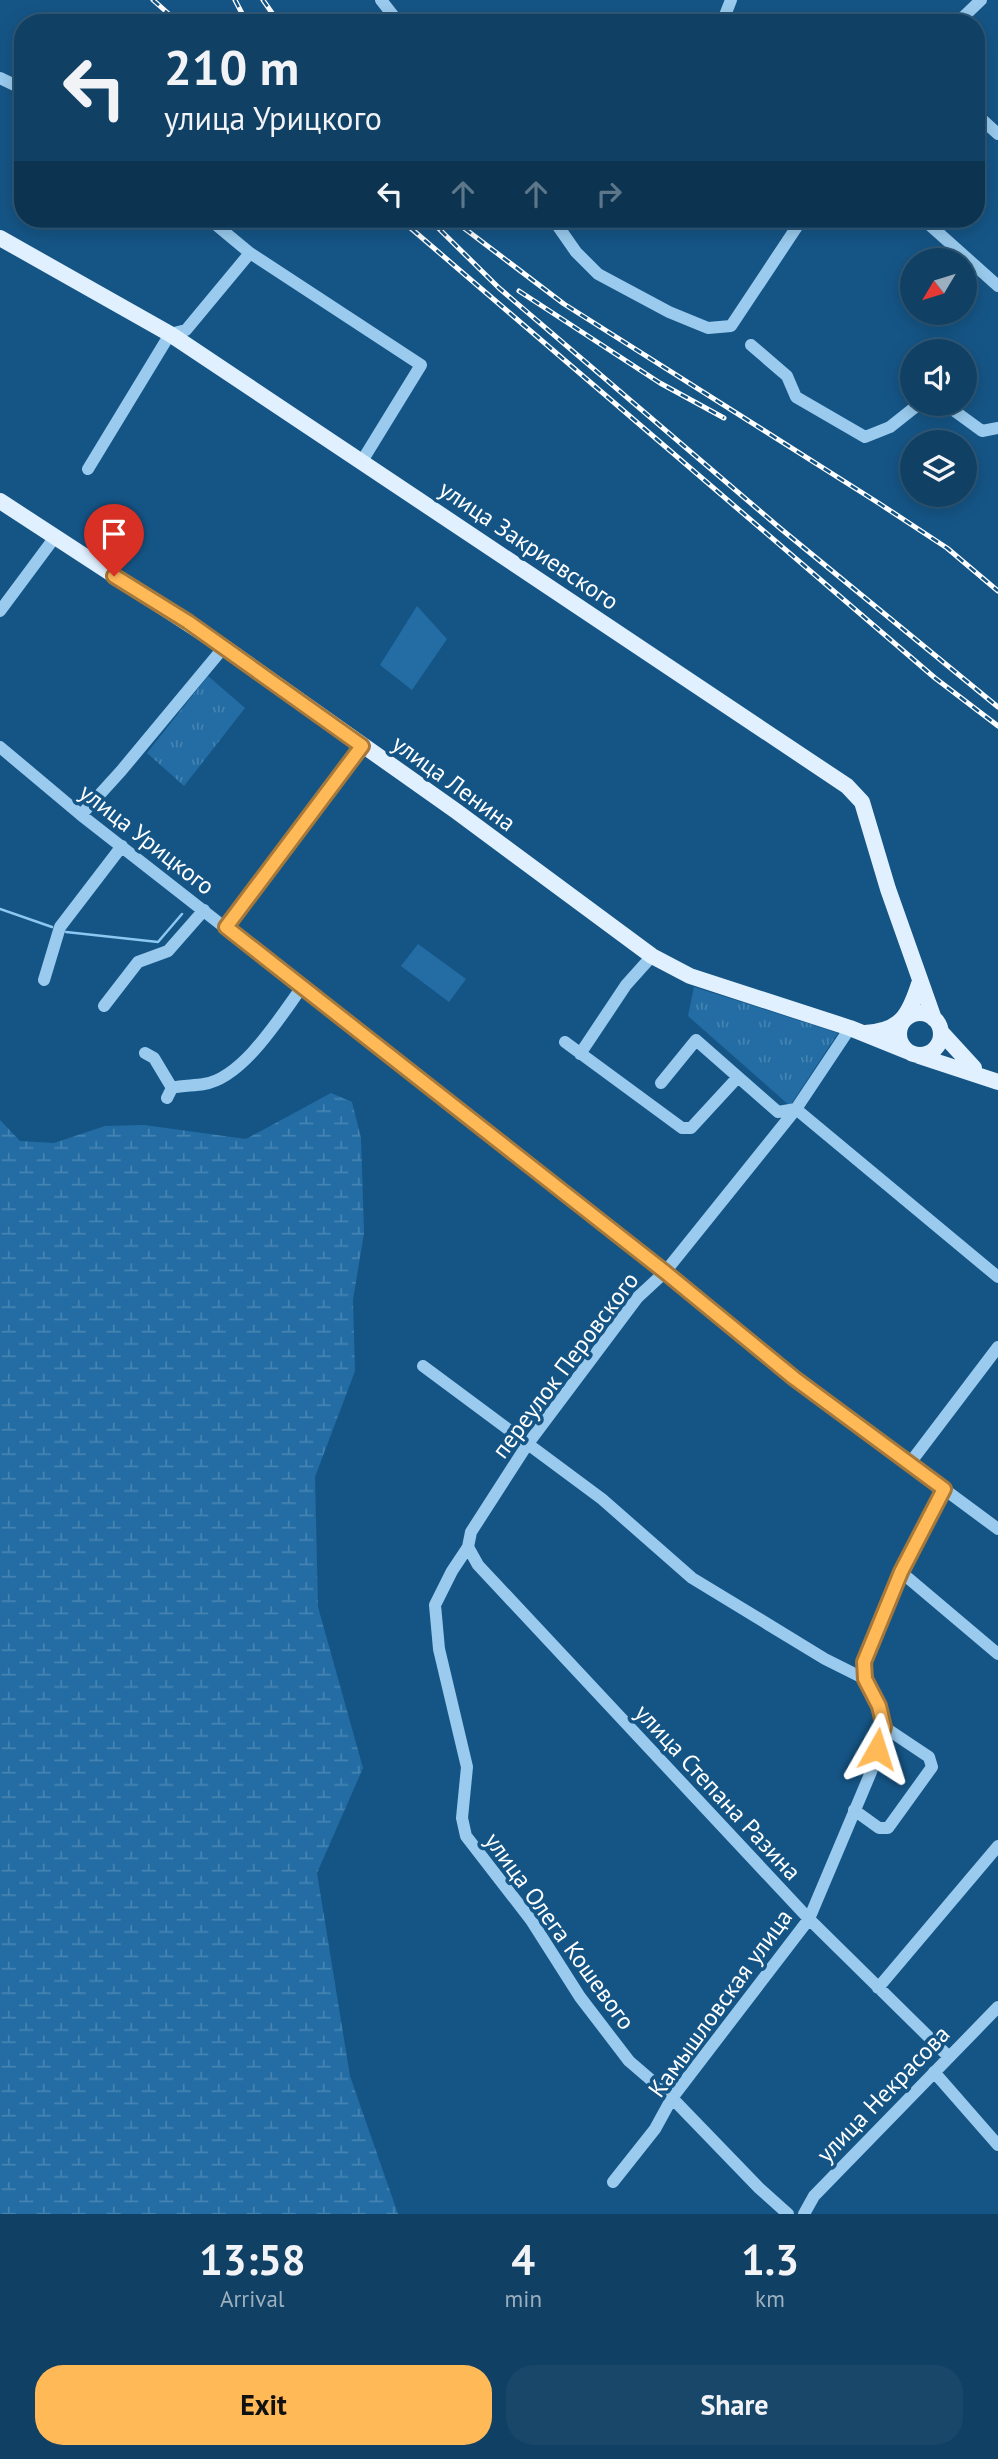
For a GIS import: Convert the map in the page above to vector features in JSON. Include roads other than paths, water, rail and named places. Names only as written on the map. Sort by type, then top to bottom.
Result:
[{"type":"main road","name":"улица Закриевского","points":[[0,239],[170,334],[847,786],[862,802],[919,984],[938,1026],[963,1060],[981,1074]]},
{"type":"main road","name":"улица Ленина","points":[[0,501],[224,646],[652,956],[690,976],[850,1028],[913,1054],[981,1074],[998,1082]]},
{"type":"main road","points":[[850,1028],[864,1033],[877,1032],[904,1020],[916,1014],[938,1026],[938,1046],[926,1055],[913,1054],[898,1033],[904,1020],[919,984]]},
{"type":"street","points":[[381,0],[392,14]]},
{"type":"street","points":[[966,14],[981,0]]},
{"type":"street","points":[[985,122],[998,134]]},
{"type":"street","points":[[220,228],[250,253],[421,365],[362,461]]},
{"type":"street","points":[[559,228],[576,253],[598,274],[669,312],[708,328],[731,326],[796,228]]},
{"type":"street","points":[[933,228],[998,286]]},
{"type":"street","points":[[89,469],[170,334],[186,330],[250,253]]},
{"type":"street","points":[[751,345],[787,376],[796,397],[865,437],[890,427],[904,416]]},
{"type":"street","points":[[961,416],[982,431],[998,428]]},
{"type":"street","points":[[0,611],[55,537]]},
{"type":"street","points":[[81,814],[121,771],[224,646]]},
{"type":"street","points":[[226,927],[362,746]]},
{"type":"street","name":"улица Урицкого","points":[[0,747],[81,814],[665,1272],[794,1378],[998,1530]]},
{"type":"street","points":[[44,980],[60,927],[122,846]]},
{"type":"street","points":[[104,1006],[138,962],[168,951],[204,910]]},
{"type":"street","points":[[580,1054],[626,985],[652,956]]},
{"type":"street","points":[[145,1053],[154,1058],[170,1093],[211,1082],[245,1060],[302,987]]},
{"type":"street","name":"переулок Перовского","points":[[435,1605],[452,1571],[468,1548],[471,1532],[527,1445],[638,1297],[665,1272],[796,1109],[850,1028]]},
{"type":"street","points":[[661,1083],[696,1040],[778,1112],[796,1109],[998,1277]]},
{"type":"street","points":[[565,1042],[682,1128],[691,1128],[738,1077]]},
{"type":"street","points":[[910,1463],[998,1347]]},
{"type":"street","points":[[423,1366],[602,1499],[692,1578],[825,1659],[865,1679]]},
{"type":"street","points":[[854,1810],[879,1828],[888,1828],[932,1767],[929,1757],[884,1727],[879,1706],[865,1679],[864,1662],[901,1572],[944,1489]]},
{"type":"street","name":"улица Степана Разина","points":[[468,1548],[478,1565],[809,1919],[948,2056]]},
{"type":"street","points":[[901,1572],[998,1654]]},
{"type":"street","name":"улица Олега Кошевого","points":[[435,1605],[439,1649],[467,1767],[462,1809],[466,1836],[531,1920],[580,1997],[629,2062],[672,2098],[759,2189],[788,2214]]},
{"type":"street","name":"Камышловская улица","points":[[613,2182],[655,2129],[672,2098],[809,1919],[871,1772],[884,1727]]},
{"type":"street","points":[[878,1988],[998,1846]]},
{"type":"street","name":"улица Некрасова","points":[[804,2214],[814,2196],[998,2007]]},
{"type":"street","points":[[934,2071],[998,2145]]},
{"type":"waterway","points":[[0,909],[52,927]]},
{"type":"waterway","points":[[66,932],[158,942],[182,914]]},
{"type":"railway","points":[[153,0],[169,14]]},
{"type":"railway","points":[[235,0],[242,14]]},
{"type":"railway","points":[[263,0],[273,14]]},
{"type":"railway","points":[[410,228],[935,678],[998,726]]},
{"type":"railway","points":[[438,228],[499,288],[781,529],[998,707]]},
{"type":"railway","points":[[464,228],[564,304],[947,548],[998,591]]},
{"type":"railway","points":[[519,291],[660,383],[724,418]]}]
